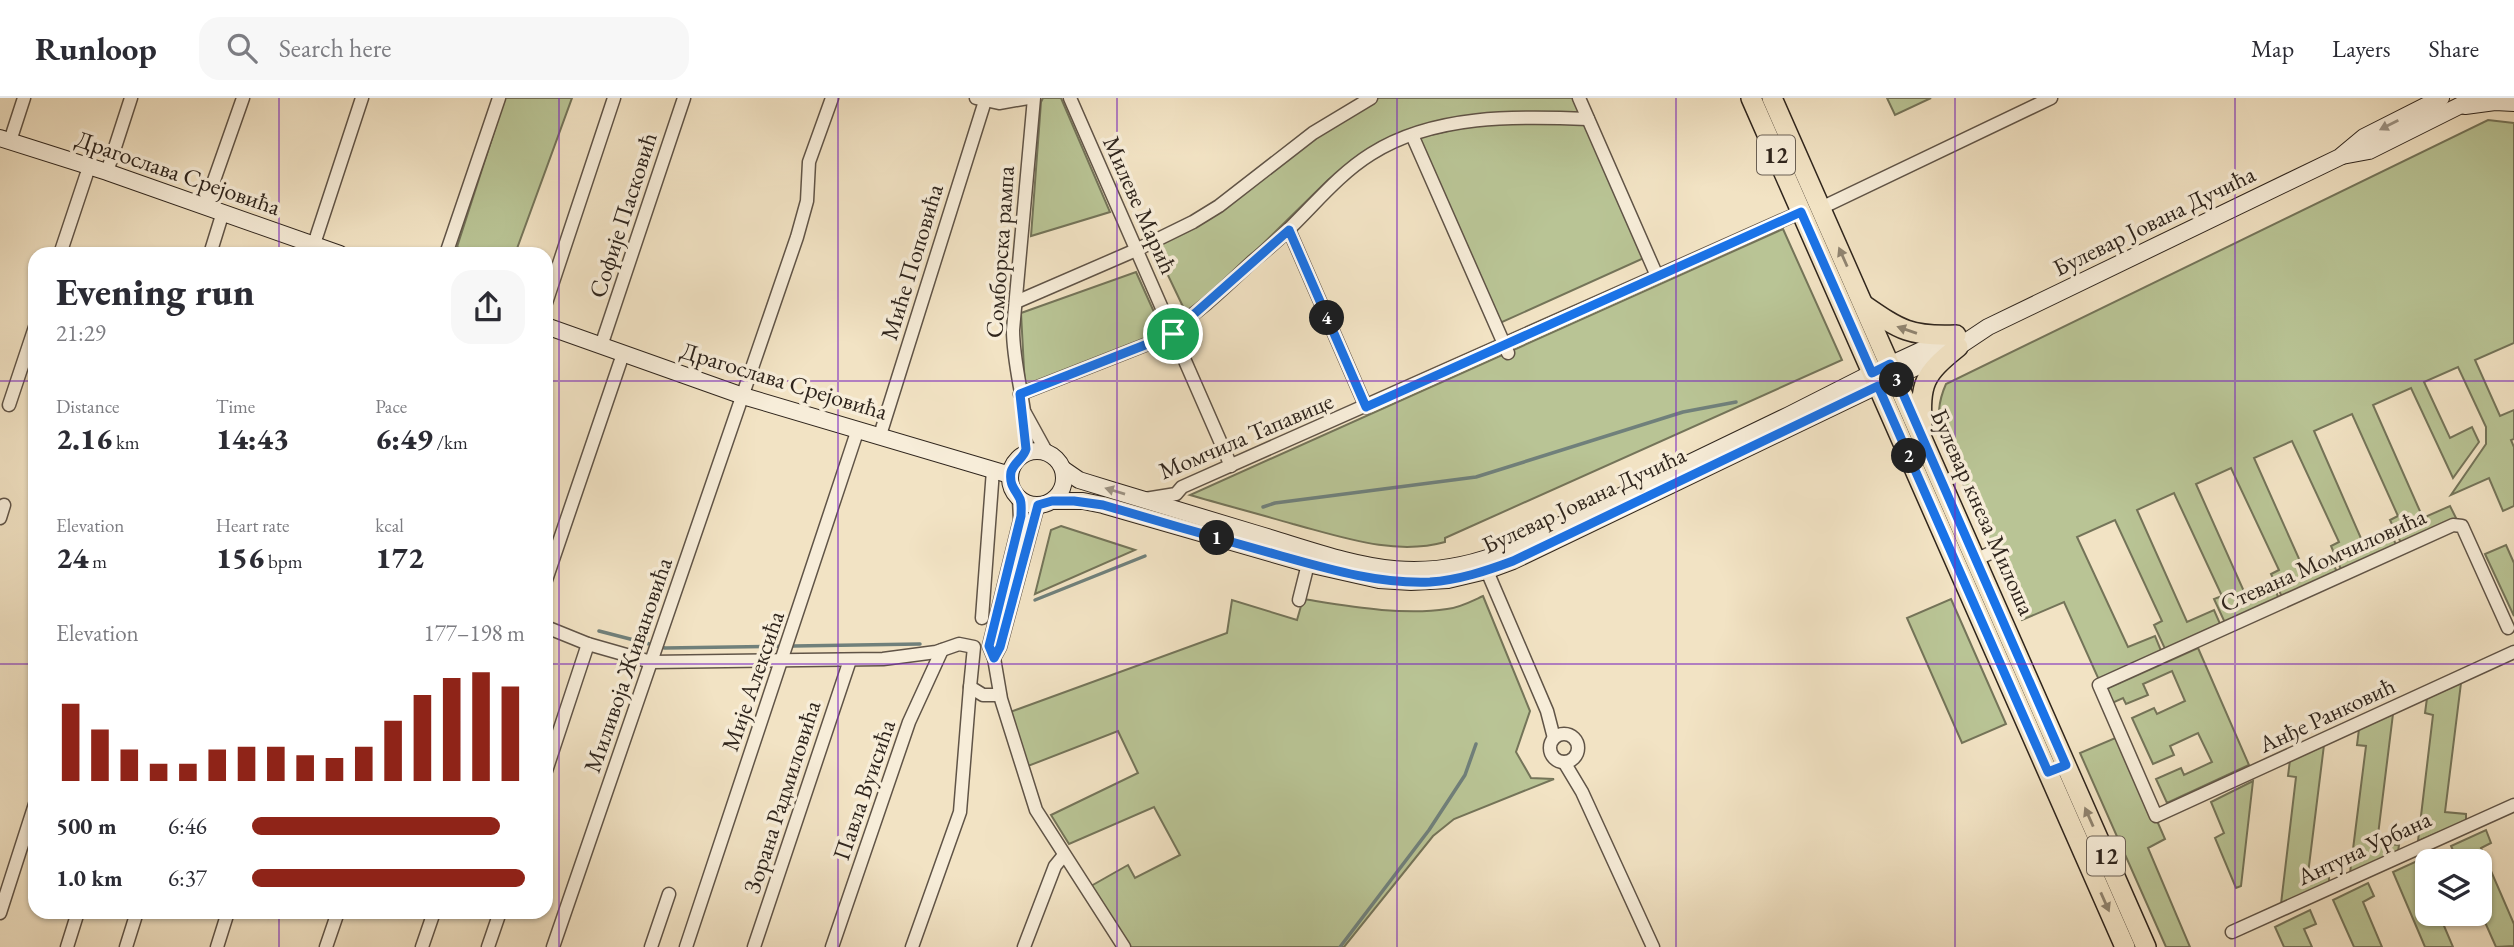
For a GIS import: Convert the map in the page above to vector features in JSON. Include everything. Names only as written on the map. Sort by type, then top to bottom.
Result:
[{"type":"main road","name":"Булевар кнеза Милоша","points":[[1751,98],[1801,212],[1884,375],[2057,768],[2146,947]]},
{"type":"main road","name":"Булевар кнеза Милоша","points":[[1772,98],[1864,305],[1884,375],[1922,435],[1986,555],[2057,768],[2125,947]]},
{"type":"main road","points":[[1864,305],[1906,331],[1957,341]]},
{"type":"main road","points":[[1922,435],[1921,395],[1924,385],[1928,375],[1957,341]]},
{"type":"street","points":[[5,139],[24,98]]},
{"type":"street","points":[[107,172],[131,98]]},
{"type":"street","points":[[205,206],[243,98]]},
{"type":"street","points":[[314,244],[362,98]]},
{"type":"street","points":[[448,247],[499,98]]},
{"type":"street","points":[[553,282],[614,98]]},
{"type":"street","name":"Софије Пасковић","points":[[601,346],[684,98]]},
{"type":"street","name":"Миливоја Живановића","points":[[553,947],[797,237],[807,201],[809,162],[832,98]]},
{"type":"street","points":[[981,99],[999,103],[1028,98]]},
{"type":"street","name":"Сомборска рампа","points":[[1026,454],[1023,408],[1013,348],[1034,98]]},
{"type":"street","name":"Милеве Марић","points":[[1070,98],[1231,467]]},
{"type":"street","points":[[1016,302],[1184,227],[1219,206],[1313,133],[1371,98]]},
{"type":"street","points":[[1579,98],[1657,276]]},
{"type":"street","points":[[1821,208],[2051,98]]},
{"type":"street","name":"Булевар Јована Дучића","points":[[1045,503],[1083,501],[1103,505],[1308,564],[1379,580],[1448,580],[1484,566],[1509,550],[1692,462],[1988,327],[2340,157],[2368,151],[2448,103],[2475,98]]},
{"type":"street","name":"Миће Поповића","points":[[880,435],[981,99]]},
{"type":"street","points":[[2448,103],[2514,103]]},
{"type":"street","points":[[1020,394],[1172,331],[1289,230],[1333,184],[1371,154],[1412,135],[1477,121],[1530,117],[1588,119]]},
{"type":"street","points":[[1412,135],[1507,349]]},
{"type":"street","name":"Драгослава Срејовића","points":[[5,139],[322,247]]},
{"type":"street","points":[[62,247],[89,167]]},
{"type":"street","points":[[212,247],[223,212]]},
{"type":"street","name":"Момчила Тапавице","points":[[1177,502],[1182,487],[1507,349],[1657,276],[1801,212]]},
{"type":"street","name":"Момчила Тапавице","points":[[1289,230],[1366,407]]},
{"type":"street","name":"Драгослава Срејовића","points":[[553,329],[743,396],[1010,475]]},
{"type":"street","points":[[9,405],[28,348]]},
{"type":"street","points":[[553,559],[623,354]]},
{"type":"street","name":"Сомборска рампа","points":[[1023,408],[1047,453]]},
{"type":"street","name":"Мије Алексића","points":[[685,947],[858,429]]},
{"type":"street","points":[[1020,499],[1045,503],[1058,496],[1064,484],[1063,469],[1059,462],[1047,453],[1032,452],[1018,459],[1010,475],[1011,484],[1020,499],[1020,520],[989,646],[994,658],[1000,695],[1036,810],[1124,947]]},
{"type":"street","name":"Булевар Јована Дучића","points":[[1063,469],[1079,481],[1141,500],[1177,502],[1338,559],[1382,569],[1422,571],[1468,565],[1484,566]]},
{"type":"street","points":[[982,618],[993,470]]},
{"type":"street","points":[[994,658],[1000,647],[1045,503]]},
{"type":"street","points":[[0,518],[4,505]]},
{"type":"street","name":"Стевана Момчиловића","points":[[2156,816],[2099,685],[2453,525],[2462,526],[2511,629]]},
{"type":"street","points":[[1298,600],[1308,564]]},
{"type":"street","points":[[1484,566],[1558,736]]},
{"type":"street","points":[[2511,629],[2514,646]]},
{"type":"street","points":[[553,630],[588,644],[654,650],[786,650],[850,660],[884,659],[942,650],[959,644],[974,647],[960,812],[912,947]]},
{"type":"street","points":[[553,750],[588,644]]},
{"type":"street","name":"Павла Вуисића","points":[[832,947],[909,722],[942,650]]},
{"type":"street","name":"Анђе Ранковић","points":[[2156,816],[2514,652]]},
{"type":"street","name":"Зорана Радмиловића","points":[[754,947],[850,660]]},
{"type":"street","points":[[970,687],[984,695],[1000,695]]},
{"type":"street","points":[[1569,735],[1577,741],[1578,750],[1569,760],[1556,759],[1550,751],[1550,744],[1558,736],[1569,735]]},
{"type":"street","points":[[1569,760],[1653,947]]},
{"type":"street","name":"Антуна Урбана","points":[[2232,932],[2482,817],[2514,805]]},
{"type":"street","points":[[0,913],[28,826]]},
{"type":"street","points":[[1024,947],[1055,866],[1064,855]]},
{"type":"street","points":[[651,947],[669,894]]},
{"type":"street","points":[[67,947],[76,919]]},
{"type":"street","points":[[126,947],[135,919]]},
{"type":"street","points":[[216,947],[226,919]]},
{"type":"street","points":[[327,947],[336,919]]},
{"type":"street","points":[[422,947],[432,919]]},
{"type":"street","points":[[488,947],[498,919]]},
{"type":"green space","points":[[505,98],[572,98],[518,247],[457,247]]},
{"type":"green space","points":[[1043,98],[1061,98],[1110,212],[1031,236],[1041,102]]},
{"type":"green space","points":[[1377,98],[1575,98],[1582,115],[1477,116],[1367,150],[1328,180],[1187,315],[1154,246],[1348,113]]},
{"type":"green space","points":[[1887,98],[1931,98],[1895,115]]},
{"type":"green space","points":[[2488,120],[2514,123],[2514,343],[2475,360],[2500,416],[2514,410],[2514,439],[2511,440],[2514,447],[2514,506],[2503,511],[2489,478],[2451,495],[2486,444],[2486,427],[2458,367],[2424,382],[2450,438],[2472,427],[2479,442],[2453,478],[2411,388],[2373,405],[2423,518],[2450,506],[2457,520],[2402,545],[2390,520],[2398,516],[2352,414],[2314,431],[2363,543],[2390,531],[2397,547],[2342,572],[2331,546],[2339,542],[2292,441],[2254,458],[2304,570],[2331,559],[2338,574],[2283,599],[2271,574],[2279,570],[2231,468],[2196,484],[2246,596],[2273,585],[2280,601],[2226,625],[2214,599],[2222,596],[2174,493],[2137,510],[2187,622],[2214,610],[2221,626],[2166,651],[2154,625],[2162,621],[2115,520],[2077,537],[2128,647],[2155,636],[2162,653],[2099,680],[2064,602],[2022,620],[1942,435],[1939,409],[1946,384]]},
{"type":"green space","points":[[1530,121],[1585,123],[1644,258],[1500,323],[1417,138],[1478,124]]},
{"type":"green space","points":[[1783,229],[1842,360],[1445,538],[1445,542],[1407,547],[1369,543],[1190,495]]},
{"type":"green space","points":[[1136,272],[1163,332],[1025,388],[1021,313]]},
{"type":"green space","points":[[1061,526],[1135,550],[1035,594],[1051,530]]},
{"type":"green space","points":[[2506,545],[2514,563],[2514,616],[2485,554]]},
{"type":"green space","points":[[1483,596],[1530,711],[1516,752],[1531,778],[1554,779],[1454,819],[1433,836],[1344,947],[1131,947],[1091,886],[1128,865],[1135,878],[1180,855],[1154,807],[1069,844],[1051,815],[1138,773],[1118,731],[1028,766],[1010,712],[1227,633],[1232,600],[1297,620],[1303,599],[1375,609],[1430,611],[1452,608]]},
{"type":"green space","points":[[1951,599],[2006,724],[1962,743],[1907,618]]},
{"type":"green space","points":[[2198,648],[2249,765],[2167,803],[2156,779],[2181,768],[2184,775],[2212,762],[2198,733],[2170,746],[2174,755],[2153,764],[2132,718],[2154,708],[2157,714],[2185,701],[2172,671],[2143,684],[2148,695],[2126,704],[2123,698],[2110,704],[2104,690]]},
{"type":"green space","points":[[2461,683],[2445,812],[2466,814],[2466,821],[2418,841],[2433,715],[2425,713],[2427,698]]},
{"type":"green space","points":[[2393,714],[2377,843],[2399,845],[2398,852],[2350,873],[2366,746],[2357,745],[2359,729]]},
{"type":"green space","points":[[2120,736],[2165,839],[2148,848],[2190,947],[2166,947],[2080,753]]},
{"type":"green space","points":[[2324,745],[2308,874],[2329,877],[2329,884],[2281,904],[2296,777],[2288,776],[2290,760]]},
{"type":"green space","points":[[2253,781],[2241,886],[2236,888],[2215,838],[2224,833],[2211,802]]},
{"type":"green space","points":[[2486,830],[2491,843],[2481,849],[2452,849],[2451,846]]},
{"type":"green space","points":[[2415,862],[2415,924],[2393,872]]},
{"type":"green space","points":[[2492,873],[2514,924],[2514,946],[2496,947],[2487,926],[2492,926]]},
{"type":"green space","points":[[2368,883],[2374,896],[2363,902],[2382,947],[2354,947],[2333,900]]},
{"type":"green space","points":[[2310,910],[2316,924],[2304,929],[2312,947],[2284,947],[2275,927]]},
{"type":"green space","points":[[2416,926],[2444,926],[2453,947],[2425,947]]},
{"type":"waterway","points":[[1263,507],[1275,503],[1476,477],[1683,412],[1736,402]]},
{"type":"waterway","points":[[1035,600],[1145,556]]},
{"type":"waterway","points":[[599,631],[665,648],[920,644]]},
{"type":"waterway","points":[[1340,947],[1429,830],[1465,775],[1476,744]]},
{"type":"route","points":[[1801,212],[1872,373],[1890,364],[2066,765],[2048,772],[1878,386],[1513,561],[1486,572],[1448,580],[1379,580],[1308,564],[1103,505],[1083,501],[1052,501],[1038,505],[1000,647],[994,658],[989,646],[1021,516],[1020,499],[1014,492],[1010,475],[1018,459],[1026,454],[1020,394],[1173,334],[1171,329],[1193,315],[1289,230],[1366,407],[1801,212]]}]
